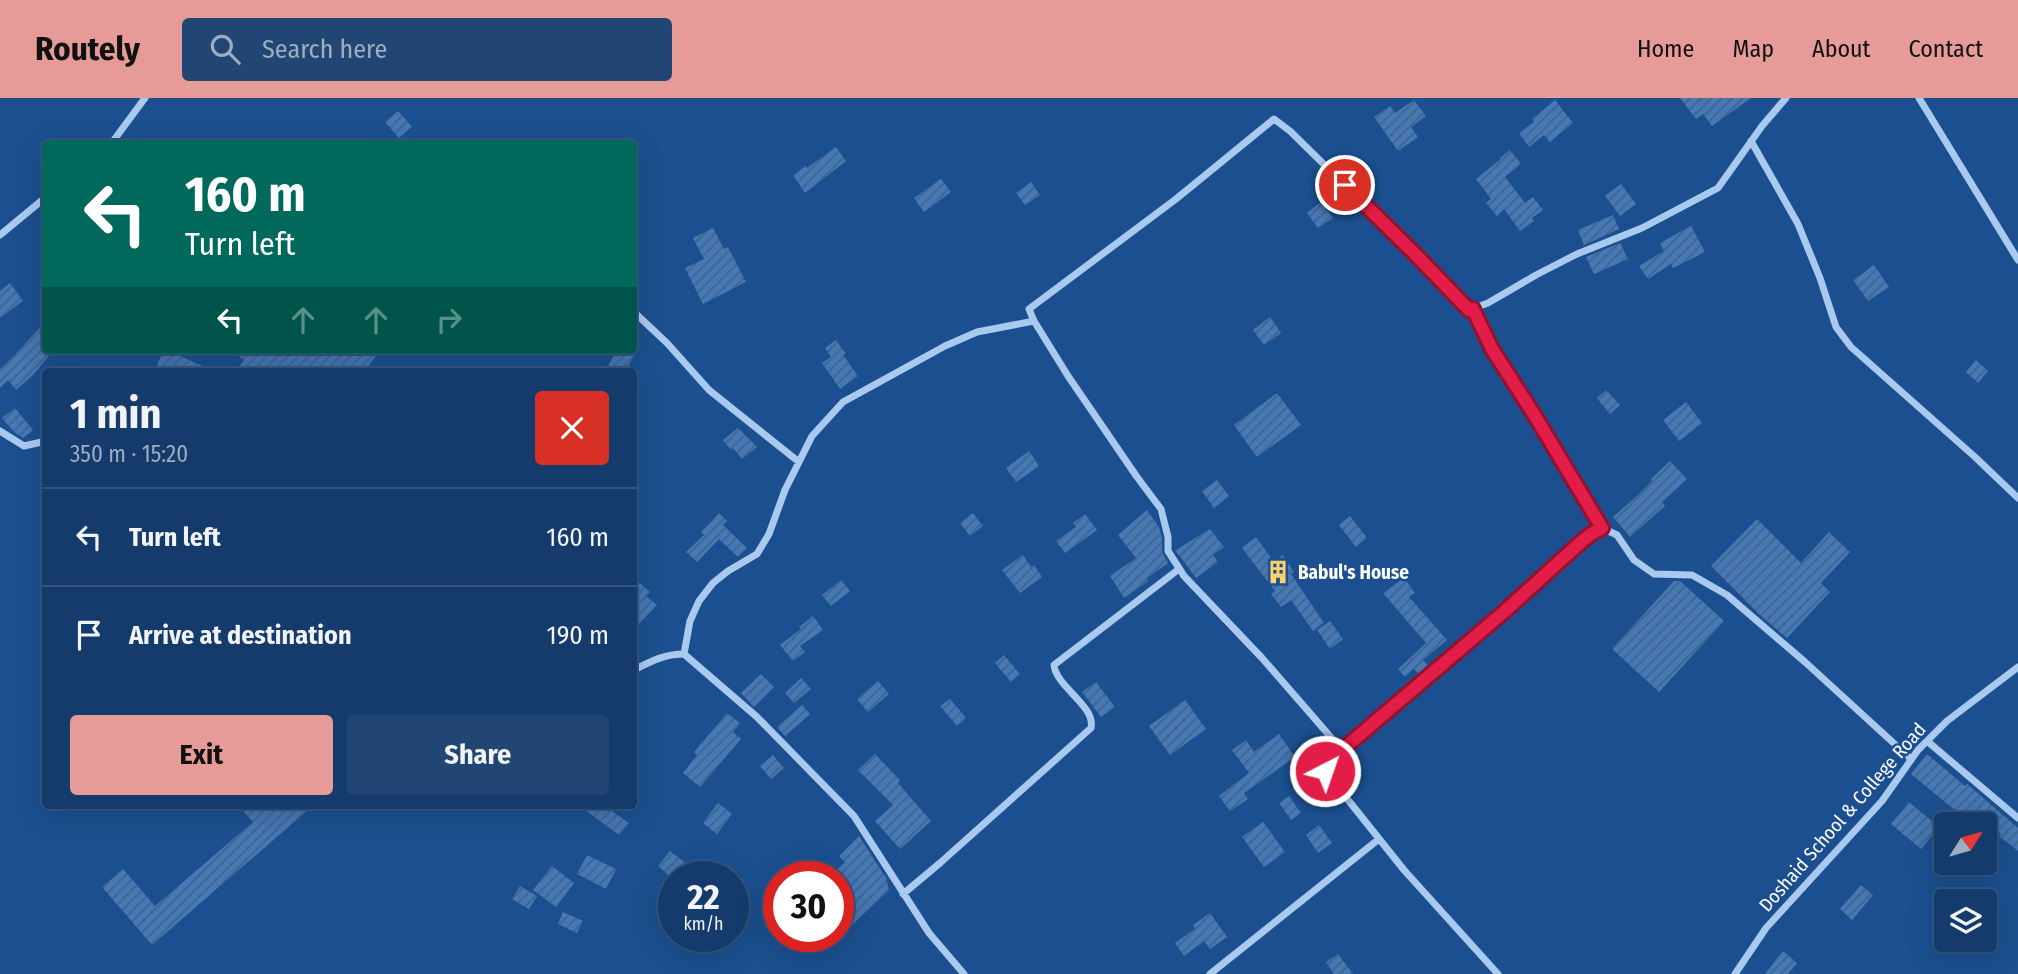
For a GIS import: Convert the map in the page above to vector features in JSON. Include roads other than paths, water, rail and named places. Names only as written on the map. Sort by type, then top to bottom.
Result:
[{"type":"street","points":[[114,140],[145,98]]},
{"type":"street","points":[[1342,750],[1262,658],[1184,576],[1167,551],[1168,537],[1161,509],[1068,376],[1029,309],[1177,199],[1274,119],[1290,131],[1349,189],[1460,302],[1469,310],[1473,309],[1577,254],[1643,228],[1718,188],[1786,98]]},
{"type":"street","points":[[1919,98],[2018,260]]},
{"type":"street","points":[[1751,141],[1798,224],[1836,327],[1851,347],[2018,498]]},
{"type":"street","points":[[0,235],[42,200]]},
{"type":"street","points":[[1473,309],[1492,349],[1602,528],[1617,535],[1634,560],[1654,574],[1692,575],[1727,595],[1911,759]]},
{"type":"street","points":[[637,315],[667,343],[709,390],[799,462]]},
{"type":"street","points":[[684,654],[690,621],[699,601],[713,583],[757,554],[769,534],[785,490],[812,436],[843,402],[945,346],[977,332],[1034,321]]},
{"type":"street","points":[[0,431],[24,446],[42,442]]},
{"type":"street","points":[[1498,974],[1379,839],[1325,771],[1342,750],[1505,611],[1581,542],[1602,528]]},
{"type":"street","points":[[903,894],[1091,727],[1093,721],[1089,713],[1063,684],[1054,665],[1180,569]]},
{"type":"street","points":[[637,668],[670,654],[684,654],[757,717],[854,816],[929,933],[964,974]]},
{"type":"street","name":"Doshaid School & College Road","points":[[1735,974],[1766,928],[1882,801],[1927,741],[1947,721],[2018,667]]},
{"type":"street","points":[[1927,741],[2018,818]]},
{"type":"street","points":[[1210,974],[1379,839]]},
{"type":"place","name":"Babul's House","points":[[1278,572]]}]
